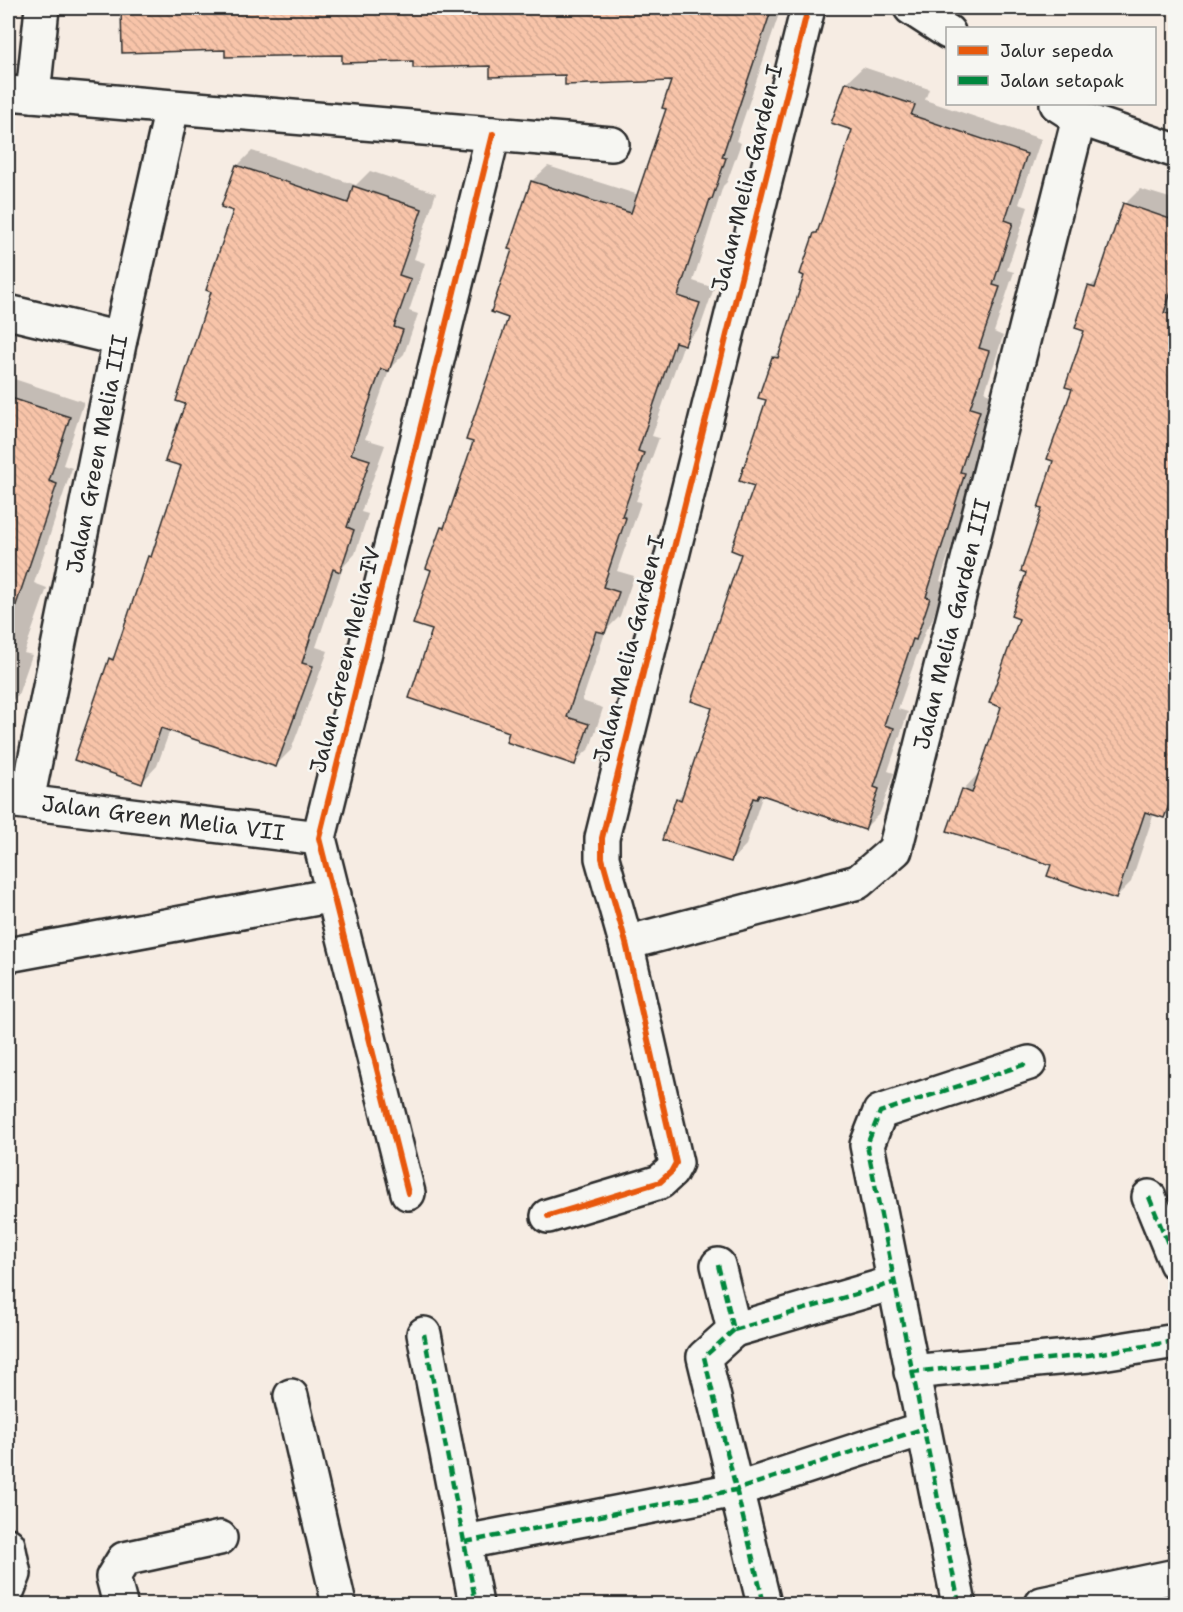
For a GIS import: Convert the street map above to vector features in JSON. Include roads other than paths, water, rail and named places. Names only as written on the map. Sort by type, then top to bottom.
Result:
[{"type":"street","points":[[42,8],[20,94],[612,144]]},
{"type":"street","name":"Jalan Melia Garden I","points":[[548,1216],[660,1182],[671,1172],[675,1163],[626,943],[602,858],[602,838],[807,8]]},
{"type":"street","points":[[911,8],[946,31]]},
{"type":"street","name":"Jalan Green Melia III","points":[[17,801],[172,108]]},
{"type":"street","points":[[1068,111],[1176,151]]},
{"type":"street","name":"Jalan Melia Garden III","points":[[626,943],[858,882],[895,850],[1068,111]]},
{"type":"street","name":"Jalan Green Melia IV","points":[[408,1193],[319,838],[493,134]]},
{"type":"street","points":[[8,312],[120,339]]},
{"type":"street","name":"Jalan Green Melia VII","points":[[17,801],[319,838]]},
{"type":"street","points":[[8,955],[334,895]]},
{"type":"street","points":[[959,1605],[922,1430],[867,1145],[880,1112],[1029,1063]]},
{"type":"street","points":[[1149,1197],[1176,1263]]},
{"type":"street","points":[[718,1265],[734,1330]]},
{"type":"street","points":[[765,1605],[704,1357],[734,1330],[893,1283]]},
{"type":"street","points":[[424,1334],[476,1605]]},
{"type":"street","points":[[911,1372],[1089,1355],[1176,1341]]},
{"type":"street","points":[[291,1396],[339,1605]]},
{"type":"street","points":[[465,1542],[735,1490],[922,1430]]},
{"type":"street","points":[[120,1605],[113,1577],[124,1559],[220,1538]]},
{"type":"street","points":[[8,1545],[14,1574],[8,1588]]},
{"type":"street","points":[[1042,1605],[1176,1576]]}]
